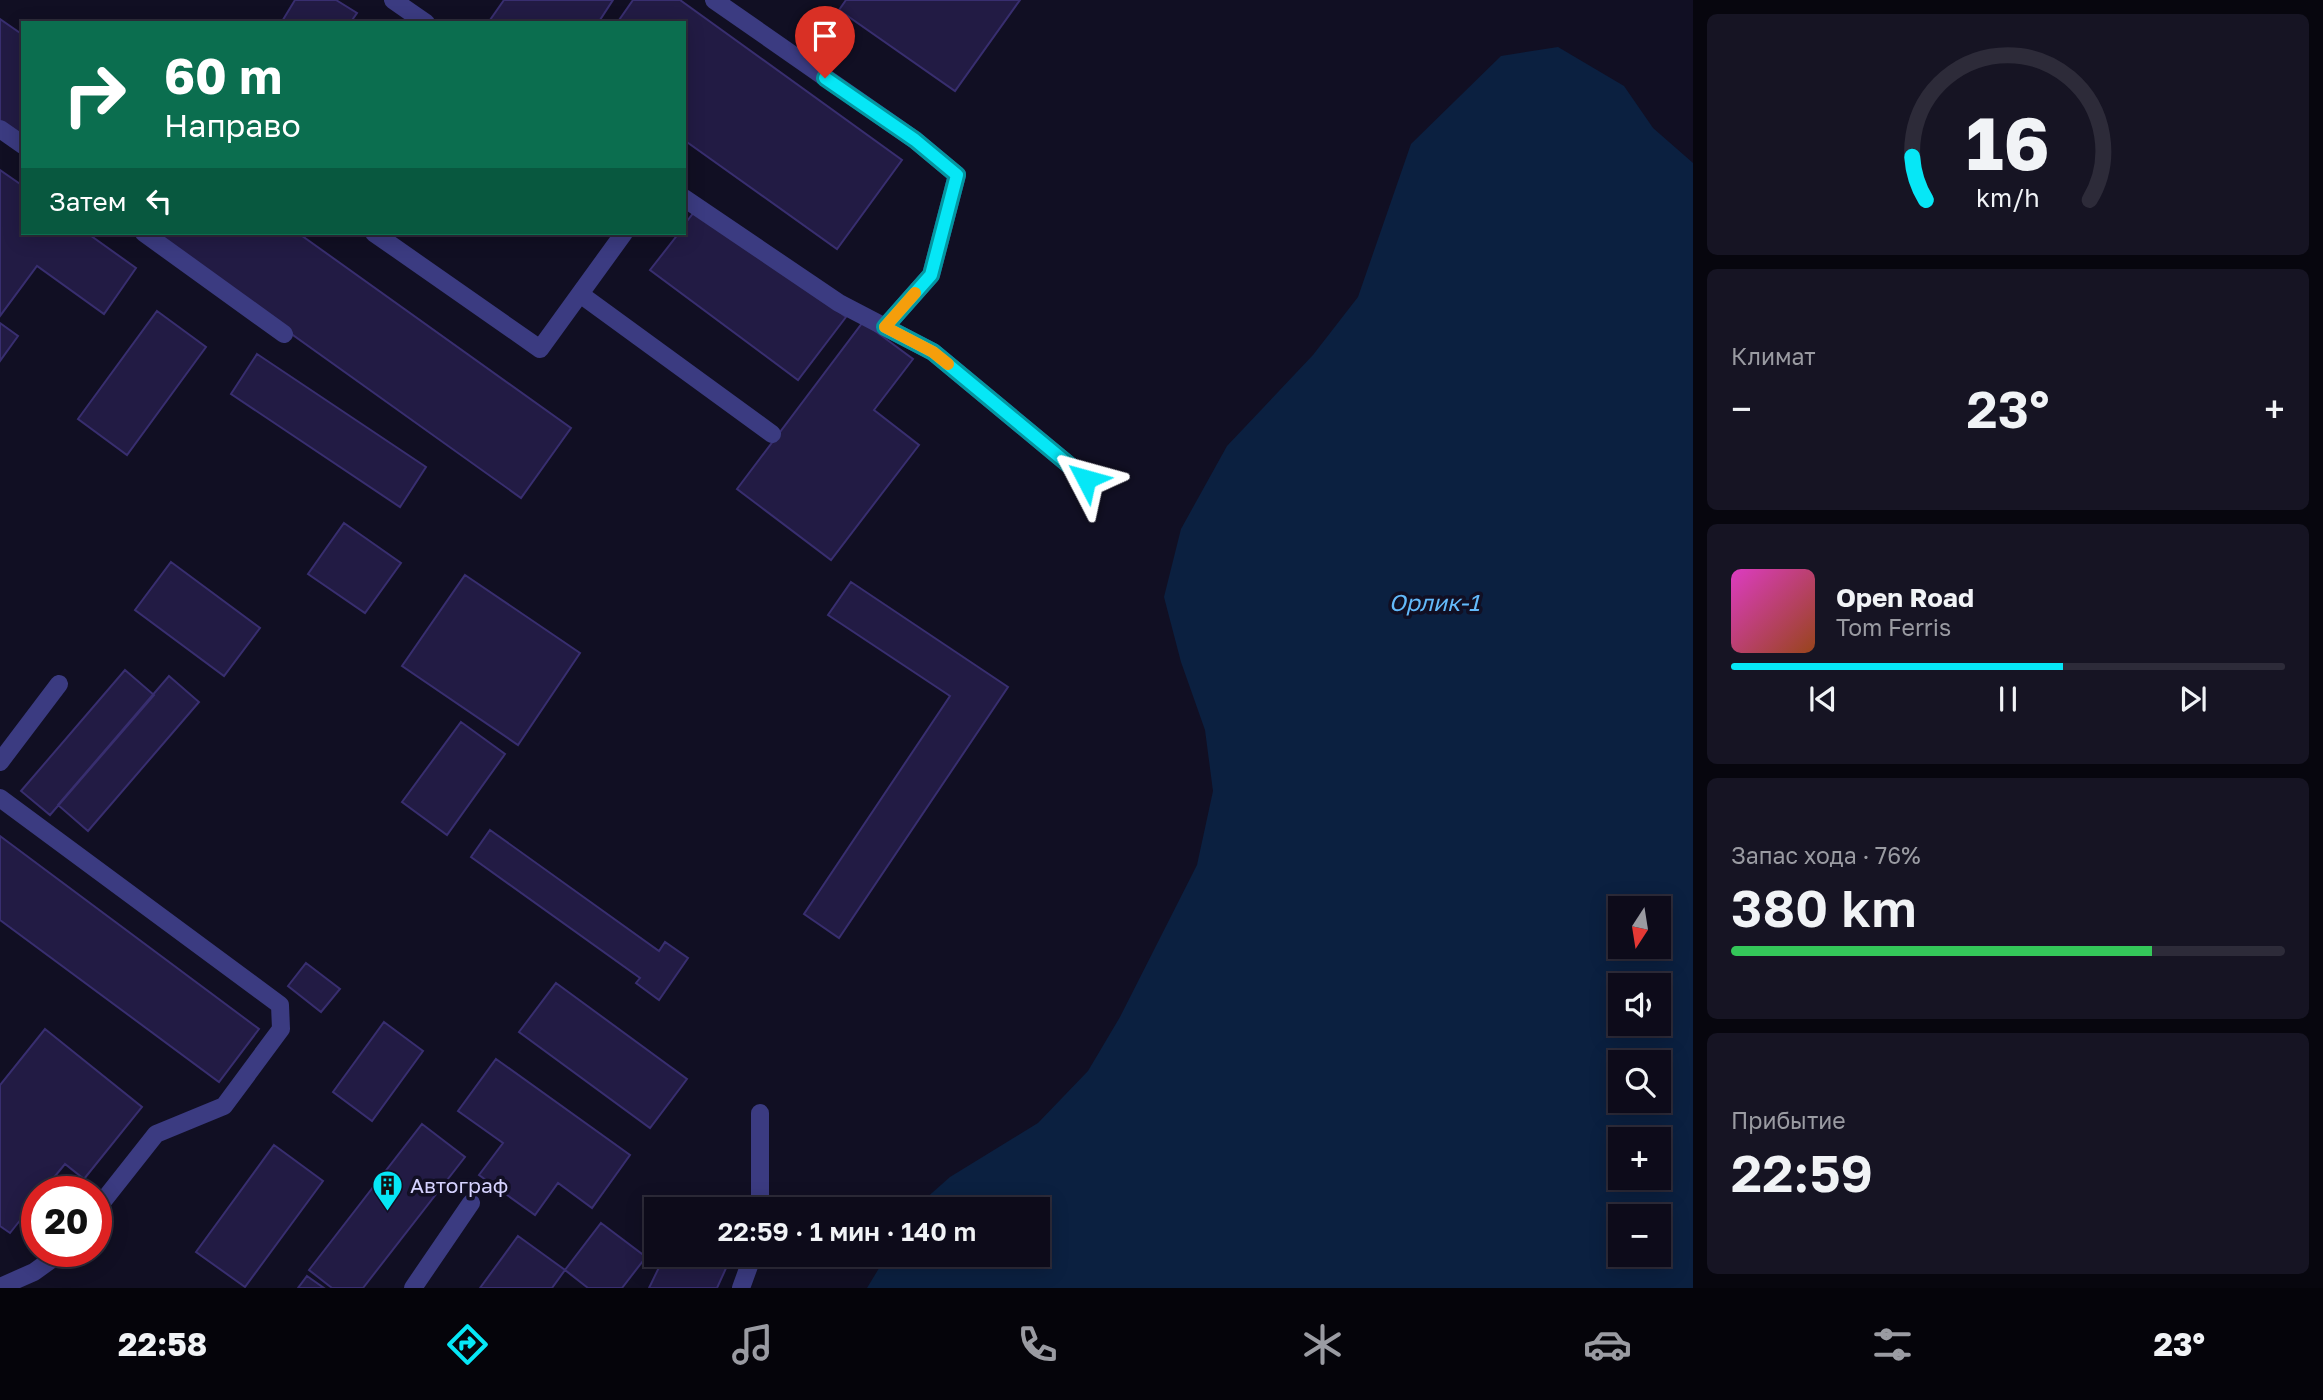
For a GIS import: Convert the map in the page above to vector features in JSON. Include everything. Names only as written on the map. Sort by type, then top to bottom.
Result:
[{"type":"street","points":[[393,0],[423,21]]},
{"type":"street","points":[[714,0],[915,140],[957,175],[931,275],[885,327]]},
{"type":"street","points":[[0,128],[21,144]]},
{"type":"street","points":[[686,199],[839,303],[933,352],[1086,479]]},
{"type":"street","points":[[147,235],[284,334]]},
{"type":"street","points":[[377,235],[540,349],[623,235]]},
{"type":"street","points":[[580,295],[772,434]]},
{"type":"street","points":[[0,762],[59,684]]},
{"type":"street","points":[[0,798],[280,1005],[281,1029],[224,1106],[156,1134],[112,1190]]},
{"type":"street","points":[[760,1113],[760,1197]]},
{"type":"street","points":[[413,1288],[471,1203]]},
{"type":"street","points":[[0,1287],[41,1267]]},
{"type":"street","points":[[741,1288],[749,1267]]},
{"type":"water","name":"Орлик-1","points":[[1558,47],[1624,86],[1653,128],[1693,163],[1693,1288],[867,1288],[880,1267],[1050,1267],[1050,1197],[928,1197],[950,1177],[1038,1123],[1088,1071],[1120,1017],[1197,865],[1213,791],[1205,730],[1181,662],[1164,597],[1181,529],[1227,446],[1313,355],[1358,297],[1411,144],[1501,56]]},
{"type":"building","points":[[295,0],[336,0],[357,13],[351,21],[282,21]]},
{"type":"building","points":[[504,0],[613,0],[599,21],[490,20]]},
{"type":"building","points":[[633,0],[680,0],[902,160],[837,249],[686,141],[686,21],[618,21]]},
{"type":"building","points":[[846,0],[1020,0],[955,91],[839,10]]},
{"type":"building","points":[[0,19],[21,34],[21,141],[0,125]]},
{"type":"building","points":[[0,170],[21,185],[21,235],[90,235],[136,268],[104,314],[37,266],[0,316]]},
{"type":"building","points":[[698,207],[846,317],[798,380],[650,270],[677,235],[686,235],[686,222]]},
{"type":"building","points":[[153,235],[301,235],[571,428],[521,498]]},
{"type":"building","points":[[157,311],[206,347],[127,455],[78,419]]},
{"type":"building","points":[[863,322],[913,359],[874,410],[919,445],[831,560],[737,489]]},
{"type":"building","points":[[0,323],[18,336],[0,361]]},
{"type":"building","points":[[257,354],[426,467],[400,507],[231,394]]},
{"type":"building","points":[[344,523],[401,563],[365,613],[308,574]]},
{"type":"building","points":[[171,562],[260,628],[224,676],[135,610]]},
{"type":"building","points":[[465,575],[580,653],[518,745],[402,666]]},
{"type":"building","points":[[851,582],[1008,687],[839,938],[804,914],[950,696],[828,615]]},
{"type":"building","points":[[125,670],[154,695],[50,815],[21,791]]},
{"type":"building","points":[[169,676],[199,702],[88,831],[58,805]]},
{"type":"building","points":[[461,722],[505,754],[447,835],[402,802]]},
{"type":"building","points":[[490,830],[659,951],[665,942],[688,958],[659,1000],[636,983],[640,978],[471,857]]},
{"type":"building","points":[[0,836],[259,1029],[219,1082],[0,920]]},
{"type":"building","points":[[306,963],[340,989],[321,1012],[288,986]]},
{"type":"building","points":[[556,983],[687,1079],[650,1128],[519,1032]]},
{"type":"building","points":[[384,1022],[423,1051],[372,1121],[333,1092]]},
{"type":"building","points":[[45,1029],[142,1107],[86,1176],[80,1176],[65,1164],[55,1176],[21,1176],[21,1219],[10,1233],[0,1226],[0,1085]]},
{"type":"building","points":[[496,1059],[630,1155],[592,1208],[558,1183],[535,1215],[479,1175],[503,1143],[458,1111]]},
{"type":"building","name":"Автограф","points":[[422,1124],[465,1157],[363,1288],[332,1288],[309,1270]]},
{"type":"building","points":[[274,1145],[323,1181],[245,1287],[196,1252]]},
{"type":"building","points":[[601,1223],[644,1255],[644,1260],[622,1288],[588,1288],[565,1270]]},
{"type":"building","points":[[518,1236],[565,1270],[552,1288],[480,1288]]},
{"type":"building","points":[[659,1267],[727,1267],[717,1288],[649,1288]]},
{"type":"building","points":[[307,1276],[324,1288],[298,1288]]},
{"type":"slow traffic","points":[[915,293],[885,327],[933,352],[948,364]]},
{"type":"place","name":"Автограф","points":[[387,1213]]},
{"type":"route","points":[[825,78],[915,140],[957,175],[931,275],[885,327],[933,352],[1086,479]]}]
